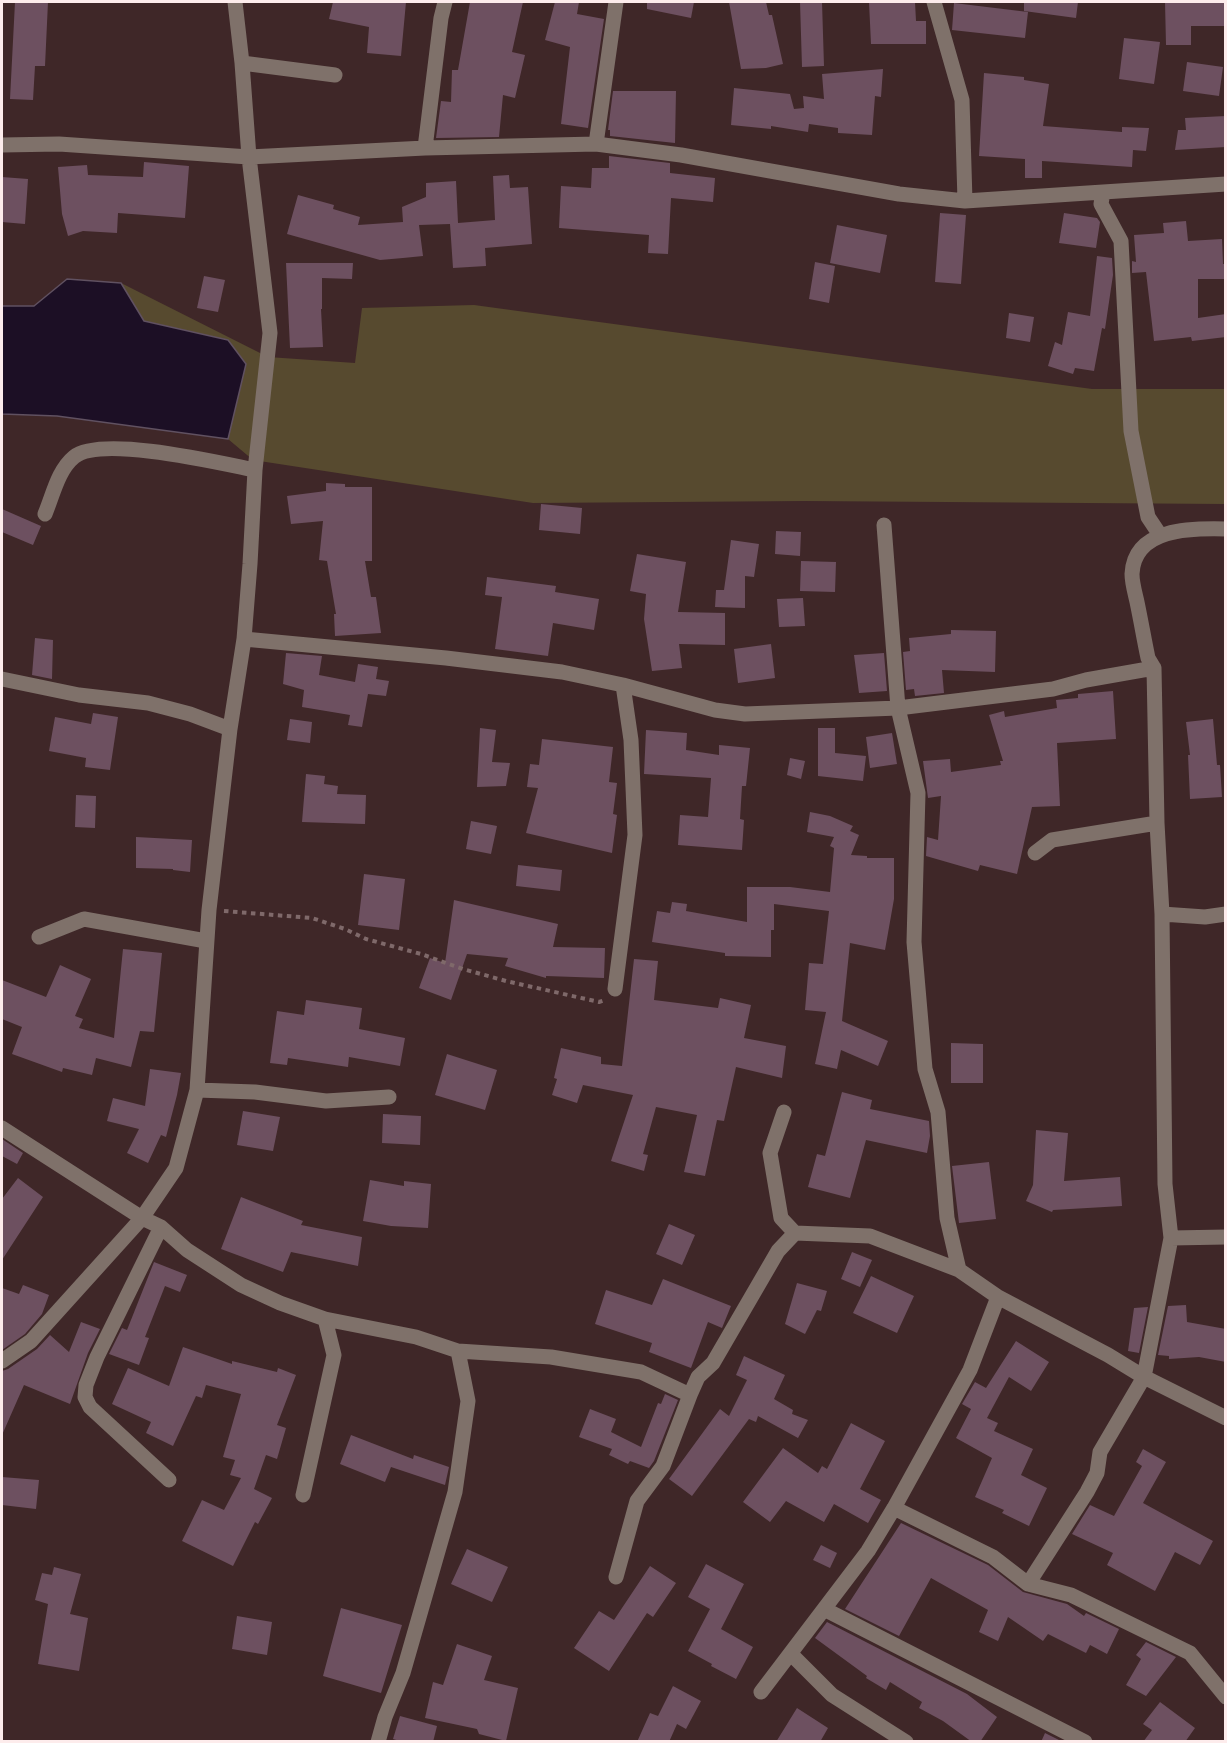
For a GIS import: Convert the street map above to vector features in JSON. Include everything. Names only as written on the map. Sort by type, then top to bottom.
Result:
[{"type":"street","points":[[2,1361],[32,1341],[141,1218],[176,1168],[197,1090],[206,941],[230,729],[244,639],[255,470],[270,333],[249,157],[235,2]]},
{"type":"street","points":[[425,148],[445,2]]},
{"type":"street","points":[[597,144],[616,2]]},
{"type":"street","points":[[934,2],[962,100],[966,201]]},
{"type":"street","points":[[242,63],[335,75]]},
{"type":"street","points":[[2,145],[59,144],[249,157],[425,148],[597,144],[681,155],[899,194],[966,201],[1226,184]]},
{"type":"street","points":[[1103,192],[1101,204],[1121,241],[1131,431],[1148,517],[1160,535]]},
{"type":"street","points":[[45,514],[65,466],[76,455],[96,449],[130,449],[255,470]]},
{"type":"street","points":[[884,525],[898,708],[918,793],[914,942],[925,1069],[938,1112],[946,1218],[959,1270]]},
{"type":"street","points":[[1028,1584],[1087,1492],[1097,1473],[1100,1452],[1144,1377],[1171,1238],[1165,1184],[1162,914],[1157,823],[1154,669],[1148,658],[1132,576],[1134,559],[1142,547],[1160,535],[1195,528],[1226,529]]},
{"type":"street","points":[[244,639],[562,672],[623,685],[715,710],[745,714],[898,708],[1053,689],[1086,680],[1154,669]]},
{"type":"street","points":[[2,679],[79,695],[148,704],[189,714],[230,729]]},
{"type":"street","points":[[615,989],[635,835],[631,740],[623,685]]},
{"type":"street","points":[[1035,853],[1052,840],[1157,823]]},
{"type":"street","points":[[1162,914],[1205,917],[1226,914]]},
{"type":"street","points":[[39,936],[84,919],[206,941]]},
{"type":"street","points":[[197,1090],[255,1092],[326,1101],[389,1097]]},
{"type":"street","points":[[784,1112],[770,1154],[781,1218],[795,1233],[870,1236],[959,1270],[998,1297],[1108,1355],[1144,1377],[1226,1418]]},
{"type":"street","points":[[2,1128],[141,1218],[161,1227],[188,1250],[241,1285],[280,1303],[325,1319],[416,1337],[458,1351],[551,1357],[641,1372],[690,1395]]},
{"type":"street","points":[[161,1227],[97,1357],[86,1385],[85,1397],[90,1407],[169,1480]]},
{"type":"street","points":[[616,1577],[637,1502],[663,1466],[698,1377],[713,1364],[778,1251],[795,1233]]},
{"type":"street","points":[[1171,1238],[1226,1237]]},
{"type":"street","points":[[761,1692],[868,1551],[894,1508],[970,1370],[998,1297]]},
{"type":"street","points":[[303,1495],[334,1355],[325,1319]]},
{"type":"street","points":[[378,1742],[385,1717],[403,1672],[455,1492],[468,1401],[458,1351]]},
{"type":"street","points":[[894,1508],[993,1557],[1028,1584],[1071,1595],[1190,1653],[1226,1697]]},
{"type":"street","points":[[824,1609],[1085,1742]]},
{"type":"street","points":[[791,1654],[832,1695],[906,1742]]},
{"type":"path","points":[[209,910],[312,918],[345,928],[366,939],[464,969],[599,1002],[609,999],[615,989]]},
{"type":"shaded area","points":[[67,279],[121,283],[144,321],[228,340],[246,364],[228,439],[57,416],[2,414],[2,306],[34,306]]},
{"type":"shaded area","points":[[121,283],[268,357],[355,363],[362,308],[474,305],[1092,389],[1225,389],[1225,504],[805,501],[533,503],[253,460],[228,439],[246,363],[227,340],[144,321]]},
{"type":"building","points":[[15,2],[48,2],[45,66],[35,66],[33,100],[10,99]]},
{"type":"building","points":[[333,2],[406,2],[401,56],[367,53],[369,27],[329,19]]},
{"type":"building","points":[[470,2],[523,2],[512,52],[525,55],[515,98],[503,95],[499,137],[436,138],[441,101],[451,102],[452,70],[458,70]]},
{"type":"building","points":[[555,2],[579,2],[577,14],[604,19],[588,128],[561,124],[570,47],[545,40]]},
{"type":"building","points":[[647,2],[694,2],[691,18],[647,9]]},
{"type":"building","points":[[729,2],[766,2],[769,15],[772,15],[783,64],[766,68],[741,69]]},
{"type":"building","points":[[800,2],[822,2],[824,66],[802,67]]},
{"type":"building","points":[[869,2],[915,2],[916,21],[926,21],[926,44],[871,44]]},
{"type":"building","points":[[1024,2],[1078,2],[1076,18],[1024,11]]},
{"type":"building","points":[[1165,2],[1226,2],[1226,26],[1191,26],[1191,45],[1166,45]]},
{"type":"building","points":[[954,3],[1028,12],[1025,38],[952,30]]},
{"type":"building","points":[[1124,38],[1160,42],[1154,84],[1119,79]]},
{"type":"building","points":[[1187,62],[1223,67],[1219,96],[1183,91]]},
{"type":"building","points":[[883,69],[881,97],[875,96],[872,135],[838,133],[838,128],[809,124],[808,132],[771,126],[771,129],[731,125],[734,88],[790,94],[794,109],[804,108],[803,96],[824,99],[822,74]]},
{"type":"building","points":[[984,73],[1024,77],[1024,80],[1049,84],[1043,126],[1122,132],[1122,127],[1149,128],[1146,151],[1133,150],[1132,167],[1042,161],[1042,178],[1025,178],[1025,159],[979,156]]},
{"type":"building","points":[[613,91],[676,91],[675,143],[610,136],[610,130],[608,130]]},
{"type":"building","points":[[1226,116],[1226,147],[1175,150],[1178,130],[1186,130],[1185,118]]},
{"type":"building","points":[[609,156],[670,163],[670,173],[715,178],[713,202],[671,198],[668,254],[648,253],[649,235],[559,228],[561,186],[591,188],[592,168],[609,168]]},
{"type":"building","points":[[144,162],[189,166],[185,218],[118,213],[117,233],[83,231],[68,236],[62,214],[58,167],[87,165],[88,175],[143,177]]},
{"type":"building","points":[[509,175],[510,188],[528,187],[532,244],[485,248],[486,266],[453,268],[450,224],[419,225],[423,256],[380,260],[287,234],[298,195],[334,205],[333,209],[360,217],[358,225],[403,222],[402,207],[426,197],[426,183],[456,181],[458,223],[495,220],[493,176]]},
{"type":"building","points":[[2,177],[28,179],[25,224],[2,222]]},
{"type":"building","points":[[940,213],[966,215],[961,284],[935,282]]},
{"type":"building","points":[[1064,213],[1097,218],[1100,222],[1096,248],[1059,243]]},
{"type":"building","points":[[1186,221],[1188,241],[1222,239],[1226,279],[1198,279],[1198,318],[1226,314],[1226,337],[1192,341],[1191,337],[1154,341],[1146,272],[1132,273],[1132,261],[1136,262],[1134,235],[1164,233],[1163,223]]},
{"type":"building","points":[[837,225],[887,235],[880,273],[830,263]]},
{"type":"building","points":[[1097,256],[1112,258],[1113,275],[1105,329],[1102,328],[1094,371],[1075,368],[1073,374],[1048,366],[1055,342],[1062,345],[1068,312],[1090,316]]},
{"type":"building","points":[[815,262],[835,266],[829,303],[809,299]]},
{"type":"building","points":[[286,263],[353,263],[352,279],[322,278],[323,347],[290,348]]},
{"type":"building","points":[[204,276],[225,280],[218,312],[197,308]]},
{"type":"building","points":[[1009,313],[1034,317],[1030,342],[1006,338]]},
{"type":"building","points":[[326,483],[345,484],[345,487],[372,487],[372,561],[365,561],[371,597],[376,597],[381,633],[335,636],[334,614],[336,614],[327,561],[319,560],[323,521],[291,524],[287,496],[326,491]]},
{"type":"building","points":[[541,504],[582,508],[580,534],[539,530]]},
{"type":"building","points":[[2,509],[41,526],[33,545],[2,532]]},
{"type":"building","points":[[776,531],[801,532],[800,556],[775,554]]},
{"type":"building","points":[[731,540],[759,544],[754,577],[745,576],[745,608],[715,607],[716,590],[724,590]]},
{"type":"building","points":[[637,554],[686,562],[678,612],[725,613],[725,645],[679,644],[682,668],[652,671],[644,619],[646,594],[630,591]]},
{"type":"building","points":[[801,561],[836,562],[835,592],[800,591]]},
{"type":"building","points":[[487,577],[556,586],[555,592],[599,599],[594,630],[553,623],[548,656],[495,649],[502,597],[485,595]]},
{"type":"building","points":[[803,598],[805,626],[779,627],[777,599]]},
{"type":"building","points":[[951,630],[996,631],[995,672],[942,670],[944,693],[915,696],[914,689],[906,690],[903,652],[910,651],[909,638],[951,634]]},
{"type":"building","points":[[35,638],[53,640],[52,679],[32,675]]},
{"type":"building","points":[[771,644],[775,678],[738,683],[734,649]]},
{"type":"building","points":[[286,653],[322,656],[319,675],[355,682],[358,664],[378,667],[376,679],[389,681],[386,696],[368,694],[362,727],[348,725],[350,715],[302,707],[304,690],[283,684]]},
{"type":"building","points":[[884,653],[887,691],[859,693],[854,655]]},
{"type":"building","points":[[1113,691],[1116,739],[1057,743],[1060,806],[1032,807],[1017,874],[980,865],[978,871],[926,856],[927,837],[938,840],[941,796],[928,798],[923,761],[950,759],[951,772],[1001,765],[1000,761],[1003,761],[989,715],[1004,711],[1005,717],[1057,708],[1056,700],[1078,698],[1078,694]]},
{"type":"building","points":[[93,713],[118,717],[110,770],[85,767],[86,758],[49,751],[55,717],[91,724]]},
{"type":"building","points":[[290,719],[312,722],[310,743],[287,740]]},
{"type":"building","points":[[1213,719],[1222,797],[1190,799],[1188,755],[1190,755],[1186,722]]},
{"type":"building","points":[[480,728],[496,730],[492,762],[510,763],[506,786],[477,787]]},
{"type":"building","points":[[818,728],[835,728],[835,753],[866,756],[863,781],[818,776]]},
{"type":"building","points":[[646,730],[687,733],[686,750],[719,755],[719,745],[750,748],[746,786],[742,786],[740,819],[744,820],[742,850],[678,845],[680,815],[708,817],[711,778],[644,774]]},
{"type":"building","points":[[892,733],[897,764],[870,768],[866,737]]},
{"type":"building","points":[[542,739],[613,747],[609,782],[617,783],[613,814],[617,815],[612,853],[526,833],[538,788],[527,787],[530,764],[539,765]]},
{"type":"building","points":[[790,758],[805,761],[801,779],[787,775]]},
{"type":"building","points":[[306,774],[325,776],[324,784],[338,786],[337,794],[366,795],[365,824],[302,822]]},
{"type":"building","points":[[76,795],[96,796],[95,828],[75,827]]},
{"type":"building","points":[[810,812],[830,816],[853,826],[850,831],[859,835],[851,855],[867,856],[867,858],[894,858],[894,899],[885,950],[850,943],[842,1021],[888,1041],[878,1066],[841,1050],[837,1069],[815,1064],[826,1012],[805,1010],[809,963],[823,964],[829,911],[774,904],[771,957],[725,956],[725,953],[652,942],[657,911],[670,913],[672,902],[687,904],[686,911],[747,922],[747,887],[790,887],[830,892],[834,848],[830,846],[834,837],[807,832]]},
{"type":"building","points":[[471,821],[497,826],[491,854],[466,849]]},
{"type":"building","points":[[136,837],[192,840],[190,872],[136,868]]},
{"type":"building","points":[[518,865],[562,870],[560,891],[516,886]]},
{"type":"building","points":[[364,874],[405,879],[399,930],[358,925]]},
{"type":"building","points":[[454,900],[558,924],[553,947],[605,948],[604,978],[546,976],[546,978],[505,966],[508,958],[467,954],[451,1000],[419,988],[430,958],[445,963]]},
{"type":"building","points":[[123,949],[162,953],[154,1032],[140,1031],[131,1067],[96,1058],[92,1075],[63,1068],[62,1072],[12,1054],[22,1027],[2,1019],[2,980],[46,997],[60,965],[91,979],[75,1016],[83,1019],[79,1028],[114,1038]]},
{"type":"building","points":[[634,959],[658,961],[654,1000],[718,1008],[720,998],[751,1005],[744,1038],[786,1046],[782,1078],[736,1067],[724,1121],[717,1120],[705,1176],[684,1172],[697,1115],[656,1107],[643,1154],[648,1155],[644,1171],[611,1161],[633,1095],[583,1085],[577,1103],[552,1095],[557,1079],[554,1078],[561,1048],[601,1057],[601,1064],[622,1066]]},
{"type":"building","points":[[306,1000],[362,1008],[359,1029],[405,1038],[400,1066],[349,1057],[348,1067],[288,1058],[287,1065],[270,1063],[277,1011],[304,1015]]},
{"type":"building","points":[[951,1043],[983,1044],[983,1083],[951,1083]]},
{"type":"building","points":[[447,1054],[497,1070],[485,1110],[435,1095]]},
{"type":"building","points":[[150,1069],[181,1073],[166,1137],[161,1135],[148,1163],[127,1153],[139,1129],[107,1121],[113,1098],[145,1106]]},
{"type":"building","points":[[842,1092],[872,1100],[870,1109],[929,1121],[930,1136],[927,1153],[866,1140],[850,1198],[808,1187],[817,1154],[825,1156]]},
{"type":"building","points":[[243,1111],[280,1117],[273,1151],[237,1145]]},
{"type":"building","points":[[383,1114],[421,1116],[420,1145],[382,1143]]},
{"type":"building","points":[[1036,1130],[1068,1133],[1064,1181],[1120,1177],[1122,1206],[1053,1210],[1052,1212],[1026,1201],[1033,1185]]},
{"type":"building","points":[[2,1139],[23,1153],[17,1164],[2,1156]]},
{"type":"building","points":[[989,1162],[996,1219],[959,1223],[952,1166]]},
{"type":"building","points":[[18,1178],[43,1197],[2,1260],[2,1199]]},
{"type":"building","points":[[370,1180],[404,1186],[404,1181],[431,1184],[428,1228],[391,1226],[363,1221]]},
{"type":"building","points":[[241,1197],[303,1221],[301,1225],[362,1237],[358,1266],[291,1252],[283,1272],[221,1249]]},
{"type":"building","points":[[669,1224],[695,1235],[682,1265],[656,1254]]},
{"type":"building","points":[[852,1252],[872,1260],[860,1287],[841,1279]]},
{"type":"building","points":[[154,1262],[187,1275],[180,1292],[165,1286],[145,1337],[149,1338],[139,1365],[109,1354],[122,1328],[127,1330]]},
{"type":"building","points":[[871,1276],[914,1296],[897,1333],[853,1313]]},
{"type":"building","points":[[663,1279],[731,1306],[722,1328],[708,1322],[691,1368],[649,1352],[652,1343],[595,1324],[606,1290],[652,1305]]},
{"type":"building","points":[[797,1283],[827,1291],[821,1311],[817,1310],[805,1334],[785,1324]]},
{"type":"building","points":[[23,1285],[49,1295],[42,1314],[25,1334],[2,1350],[2,1288],[19,1294]]},
{"type":"building","points":[[1186,1305],[1187,1322],[1226,1329],[1226,1362],[1199,1357],[1169,1359],[1169,1356],[1158,1355],[1168,1306]]},
{"type":"building","points":[[1148,1307],[1139,1353],[1128,1351],[1134,1308]]},
{"type":"building","points":[[81,1322],[100,1329],[88,1353],[70,1404],[24,1385],[2,1435],[2,1371],[37,1349],[50,1335],[69,1352]]},
{"type":"building","points":[[1016,1341],[1049,1362],[1031,1391],[1009,1377],[987,1418],[998,1423],[994,1431],[1033,1449],[1021,1475],[1047,1488],[1029,1526],[1002,1513],[1004,1510],[975,1497],[992,1458],[956,1438],[971,1409],[962,1404],[975,1382],[986,1388]]},
{"type":"building","points":[[183,1347],[232,1364],[232,1361],[277,1372],[278,1368],[296,1375],[277,1425],[286,1428],[277,1459],[266,1455],[254,1489],[272,1498],[258,1524],[255,1522],[233,1566],[182,1541],[202,1500],[224,1510],[241,1478],[230,1475],[235,1460],[223,1457],[241,1394],[206,1385],[202,1398],[196,1396],[173,1446],[146,1433],[151,1422],[112,1404],[128,1368],[169,1386]]},
{"type":"building","points":[[744,1356],[785,1375],[774,1399],[793,1410],[792,1414],[808,1420],[798,1438],[758,1416],[756,1422],[749,1419],[692,1496],[669,1479],[720,1409],[729,1416],[747,1380],[736,1375]]},
{"type":"building","points":[[665,1394],[678,1400],[654,1461],[649,1468],[630,1461],[628,1464],[609,1455],[612,1449],[579,1437],[590,1409],[616,1419],[611,1432],[641,1447],[658,1403],[661,1404]]},
{"type":"building","points":[[851,1423],[885,1441],[860,1489],[881,1500],[868,1523],[834,1504],[824,1522],[786,1501],[770,1522],[743,1502],[783,1448],[818,1473],[822,1466],[827,1469]]},
{"type":"building","points":[[351,1435],[413,1459],[414,1455],[449,1467],[445,1485],[391,1467],[385,1482],[340,1464]]},
{"type":"building","points":[[1143,1449],[1166,1462],[1143,1503],[1213,1541],[1200,1565],[1175,1552],[1155,1591],[1107,1565],[1113,1553],[1072,1534],[1090,1505],[1114,1516],[1142,1466],[1136,1462]]},
{"type":"building","points":[[2,1477],[39,1480],[36,1509],[2,1505]]},
{"type":"building","points":[[901,1523],[988,1565],[1023,1592],[1067,1604],[1084,1616],[1086,1613],[1119,1629],[1107,1654],[1090,1645],[1086,1653],[1048,1634],[1043,1641],[1008,1617],[998,1641],[979,1632],[988,1610],[931,1578],[899,1636],[845,1609]]},
{"type":"building","points":[[821,1545],[837,1553],[830,1568],[813,1560]]},
{"type":"building","points":[[467,1549],[508,1567],[492,1602],[451,1584]]},
{"type":"building","points":[[706,1564],[744,1584],[721,1629],[753,1647],[736,1679],[688,1651],[710,1609],[688,1597]]},
{"type":"building","points":[[650,1566],[676,1583],[653,1617],[647,1613],[609,1671],[574,1648],[599,1611],[614,1620]]},
{"type":"building","points":[[54,1567],[81,1574],[70,1614],[88,1618],[79,1671],[38,1664],[48,1604],[35,1600],[42,1573],[52,1575]]},
{"type":"building","points":[[341,1608],[402,1625],[381,1693],[323,1676]]},
{"type":"building","points":[[237,1616],[272,1622],[267,1655],[232,1649]]},
{"type":"building","points":[[827,1622],[967,1694],[997,1717],[980,1742],[972,1742],[943,1721],[919,1708],[922,1702],[890,1682],[886,1690],[866,1678],[867,1676],[815,1638]]},
{"type":"building","points":[[1146,1642],[1176,1657],[1146,1696],[1126,1685],[1141,1659],[1136,1655]]},
{"type":"building","points":[[457,1644],[492,1656],[484,1680],[518,1688],[506,1741],[479,1734],[477,1729],[425,1718],[433,1682],[443,1685]]},
{"type":"building","points":[[673,1686],[701,1701],[686,1729],[677,1724],[669,1742],[637,1742],[650,1713],[658,1716]]},
{"type":"building","points":[[1160,1702],[1195,1728],[1185,1742],[1143,1742],[1152,1730],[1143,1724]]},
{"type":"building","points":[[797,1708],[828,1728],[820,1742],[776,1742]]},
{"type":"building","points":[[400,1716],[437,1726],[433,1742],[403,1742],[393,1739]]},
{"type":"building","points":[[1045,1733],[1063,1742],[1041,1742]]}]
